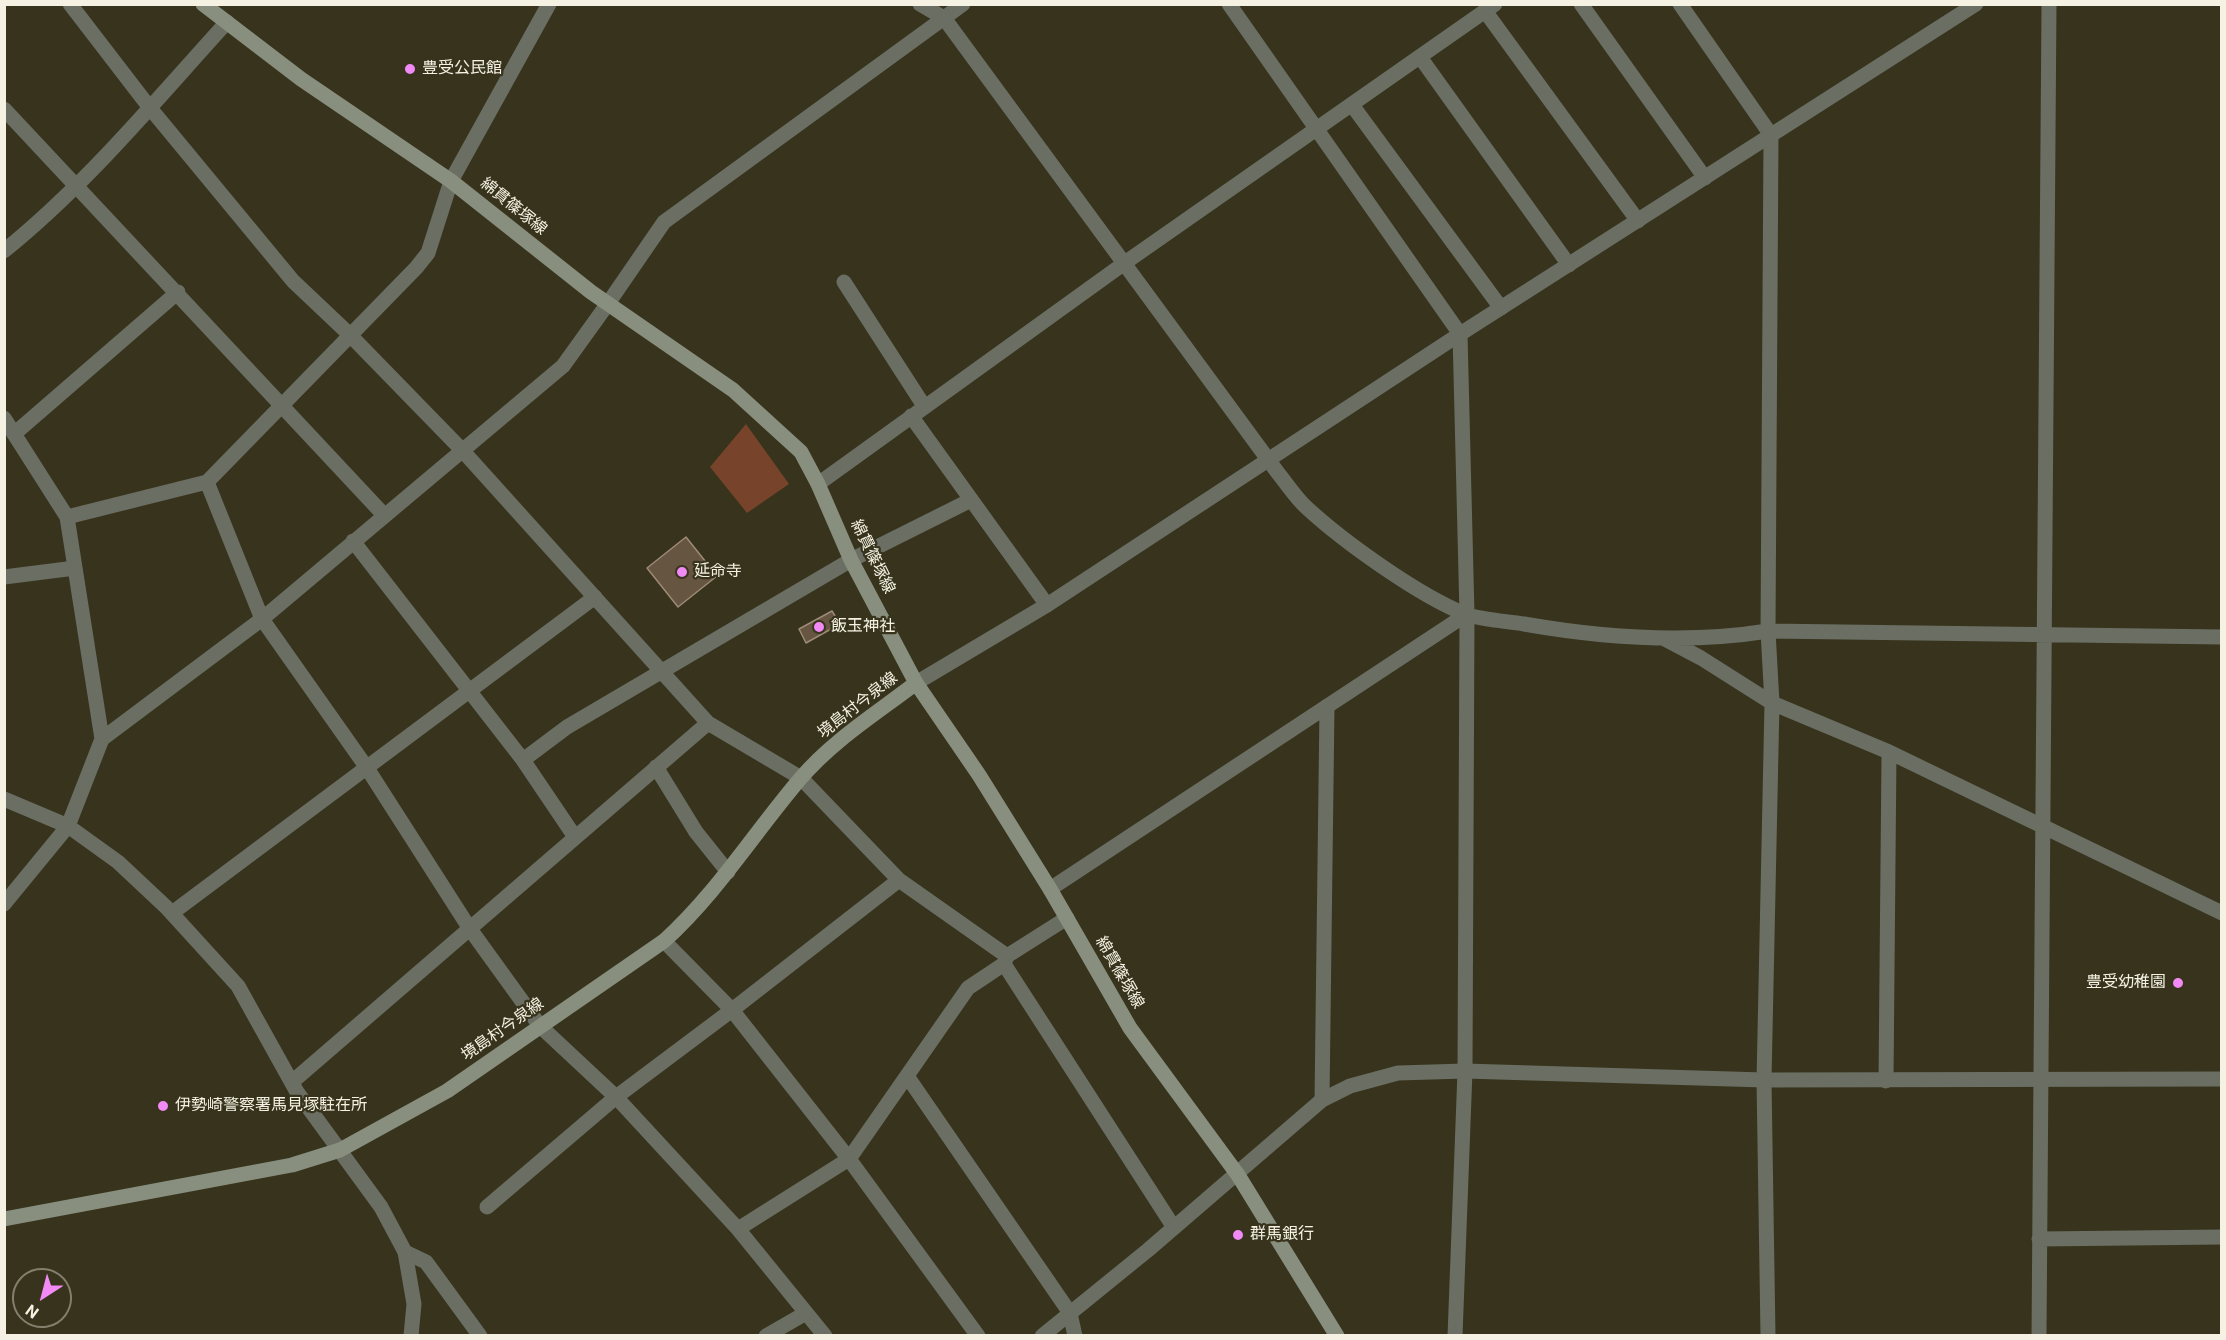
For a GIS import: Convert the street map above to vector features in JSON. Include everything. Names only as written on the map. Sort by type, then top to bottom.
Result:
[{"type":"main road","name":"綿貫篠塚線","points":[[203,4],[301,79],[451,181],[591,292],[609,302],[733,390],[801,452],[818,484],[851,560],[916,683],[979,775],[1050,889],[1130,1028],[1238,1175],[1337,1335]]},
{"type":"main road","name":"境島村今泉線","points":[[4,1219],[292,1165],[340,1150],[447,1091],[664,941],[686,921],[728,872],[801,778],[834,745],[916,683]]},
{"type":"street","points":[[70,4],[150,108],[293,281],[349,334],[462,450],[708,723],[801,778],[898,879],[1006,960],[1171,1223]]},
{"type":"street","points":[[67,518],[207,482],[349,334],[416,268],[428,253],[451,181],[549,4]]},
{"type":"street","points":[[920,4],[944,18],[1126,262],[1268,459],[1306,507],[1354,545],[1419,589],[1467,614],[1595,636],[1662,638],[1737,636],[1768,631],[2222,637]]},
{"type":"street","points":[[102,739],[262,619],[564,366],[664,222],[963,4]]},
{"type":"street","points":[[1229,4],[1319,129],[1460,334],[1467,614],[1465,1071],[1455,1335]]},
{"type":"street","points":[[1581,4],[1705,178]]},
{"type":"street","points":[[1680,4],[1772,135],[1768,631],[1772,703],[1764,1080],[1768,1335]]},
{"type":"street","points":[[916,683],[1047,605],[1460,334],[1976,4]]},
{"type":"street","points":[[2038,1335],[2043,1079],[2043,634],[2049,4]]},
{"type":"street","points":[[818,484],[1126,262],[1490,8],[1638,221]]},
{"type":"street","points":[[4,251],[50,215],[226,22]]},
{"type":"street","points":[[1420,57],[1569,265]]},
{"type":"street","points":[[1352,105],[1501,308]]},
{"type":"street","points":[[4,110],[178,292],[384,515]]},
{"type":"street","points":[[843,282],[924,406]]},
{"type":"street","points":[[14,434],[178,292]]},
{"type":"street","points":[[911,416],[1047,605]]},
{"type":"street","points":[[4,418],[67,518],[102,739],[68,826],[4,904]]},
{"type":"street","points":[[207,482],[262,619],[368,768],[470,929],[540,1026],[616,1097],[738,1229],[825,1335]]},
{"type":"street","points":[[523,760],[567,727],[851,560],[971,500]]},
{"type":"street","points":[[353,541],[523,760],[575,837]]},
{"type":"street","points":[[4,577],[75,568]]},
{"type":"street","points":[[172,913],[595,597]]},
{"type":"street","points":[[1050,889],[1467,614]]},
{"type":"street","points":[[1662,638],[1701,658],[1772,703],[1889,752],[2222,913]]},
{"type":"street","points":[[1322,1100],[1327,706]]},
{"type":"street","points":[[292,1082],[708,723]]},
{"type":"street","points":[[1886,1081],[1889,752]]},
{"type":"street","points":[[656,767],[696,832],[728,872]]},
{"type":"street","points":[[4,799],[68,826],[118,862],[172,913],[238,986],[292,1082],[381,1207],[405,1252],[414,1304],[411,1335]]},
{"type":"street","points":[[487,1207],[616,1097],[732,1010],[898,879]]},
{"type":"street","points":[[738,1229],[849,1160],[968,988],[1067,918]]},
{"type":"street","points":[[664,941],[732,1010],[849,1160],[978,1335]]},
{"type":"street","points":[[1042,1335],[1238,1175],[1322,1100],[1350,1086],[1398,1073],[1465,1071],[1764,1080],[1886,1081],[2222,1078]]},
{"type":"street","points":[[907,1076],[1070,1313],[1075,1335]]},
{"type":"street","points":[[2039,1239],[2222,1237]]},
{"type":"street","points":[[405,1252],[426,1262],[480,1335]]},
{"type":"street","points":[[766,1335],[806,1313]]},
{"type":"shaded area","points":[[746,424],[789,484],[747,513],[710,467]]},
{"type":"building","name":"延命寺","points":[[686,537],[717,576],[678,607],[647,568]]},
{"type":"building","name":"飯玉神社","points":[[832,611],[840,624],[806,643],[799,629]]},
{"type":"place","name":"豊受公民館","points":[[410,69]]},
{"type":"place","name":"延命寺","points":[[682,572]]},
{"type":"place","name":"飯玉神社","points":[[819,627]]},
{"type":"place","name":"豊受幼稚園","points":[[2178,983]]},
{"type":"place","name":"伊勢崎警察署馬見塚駐在所","points":[[163,1106]]},
{"type":"place","name":"群馬銀行","points":[[1238,1235]]}]
